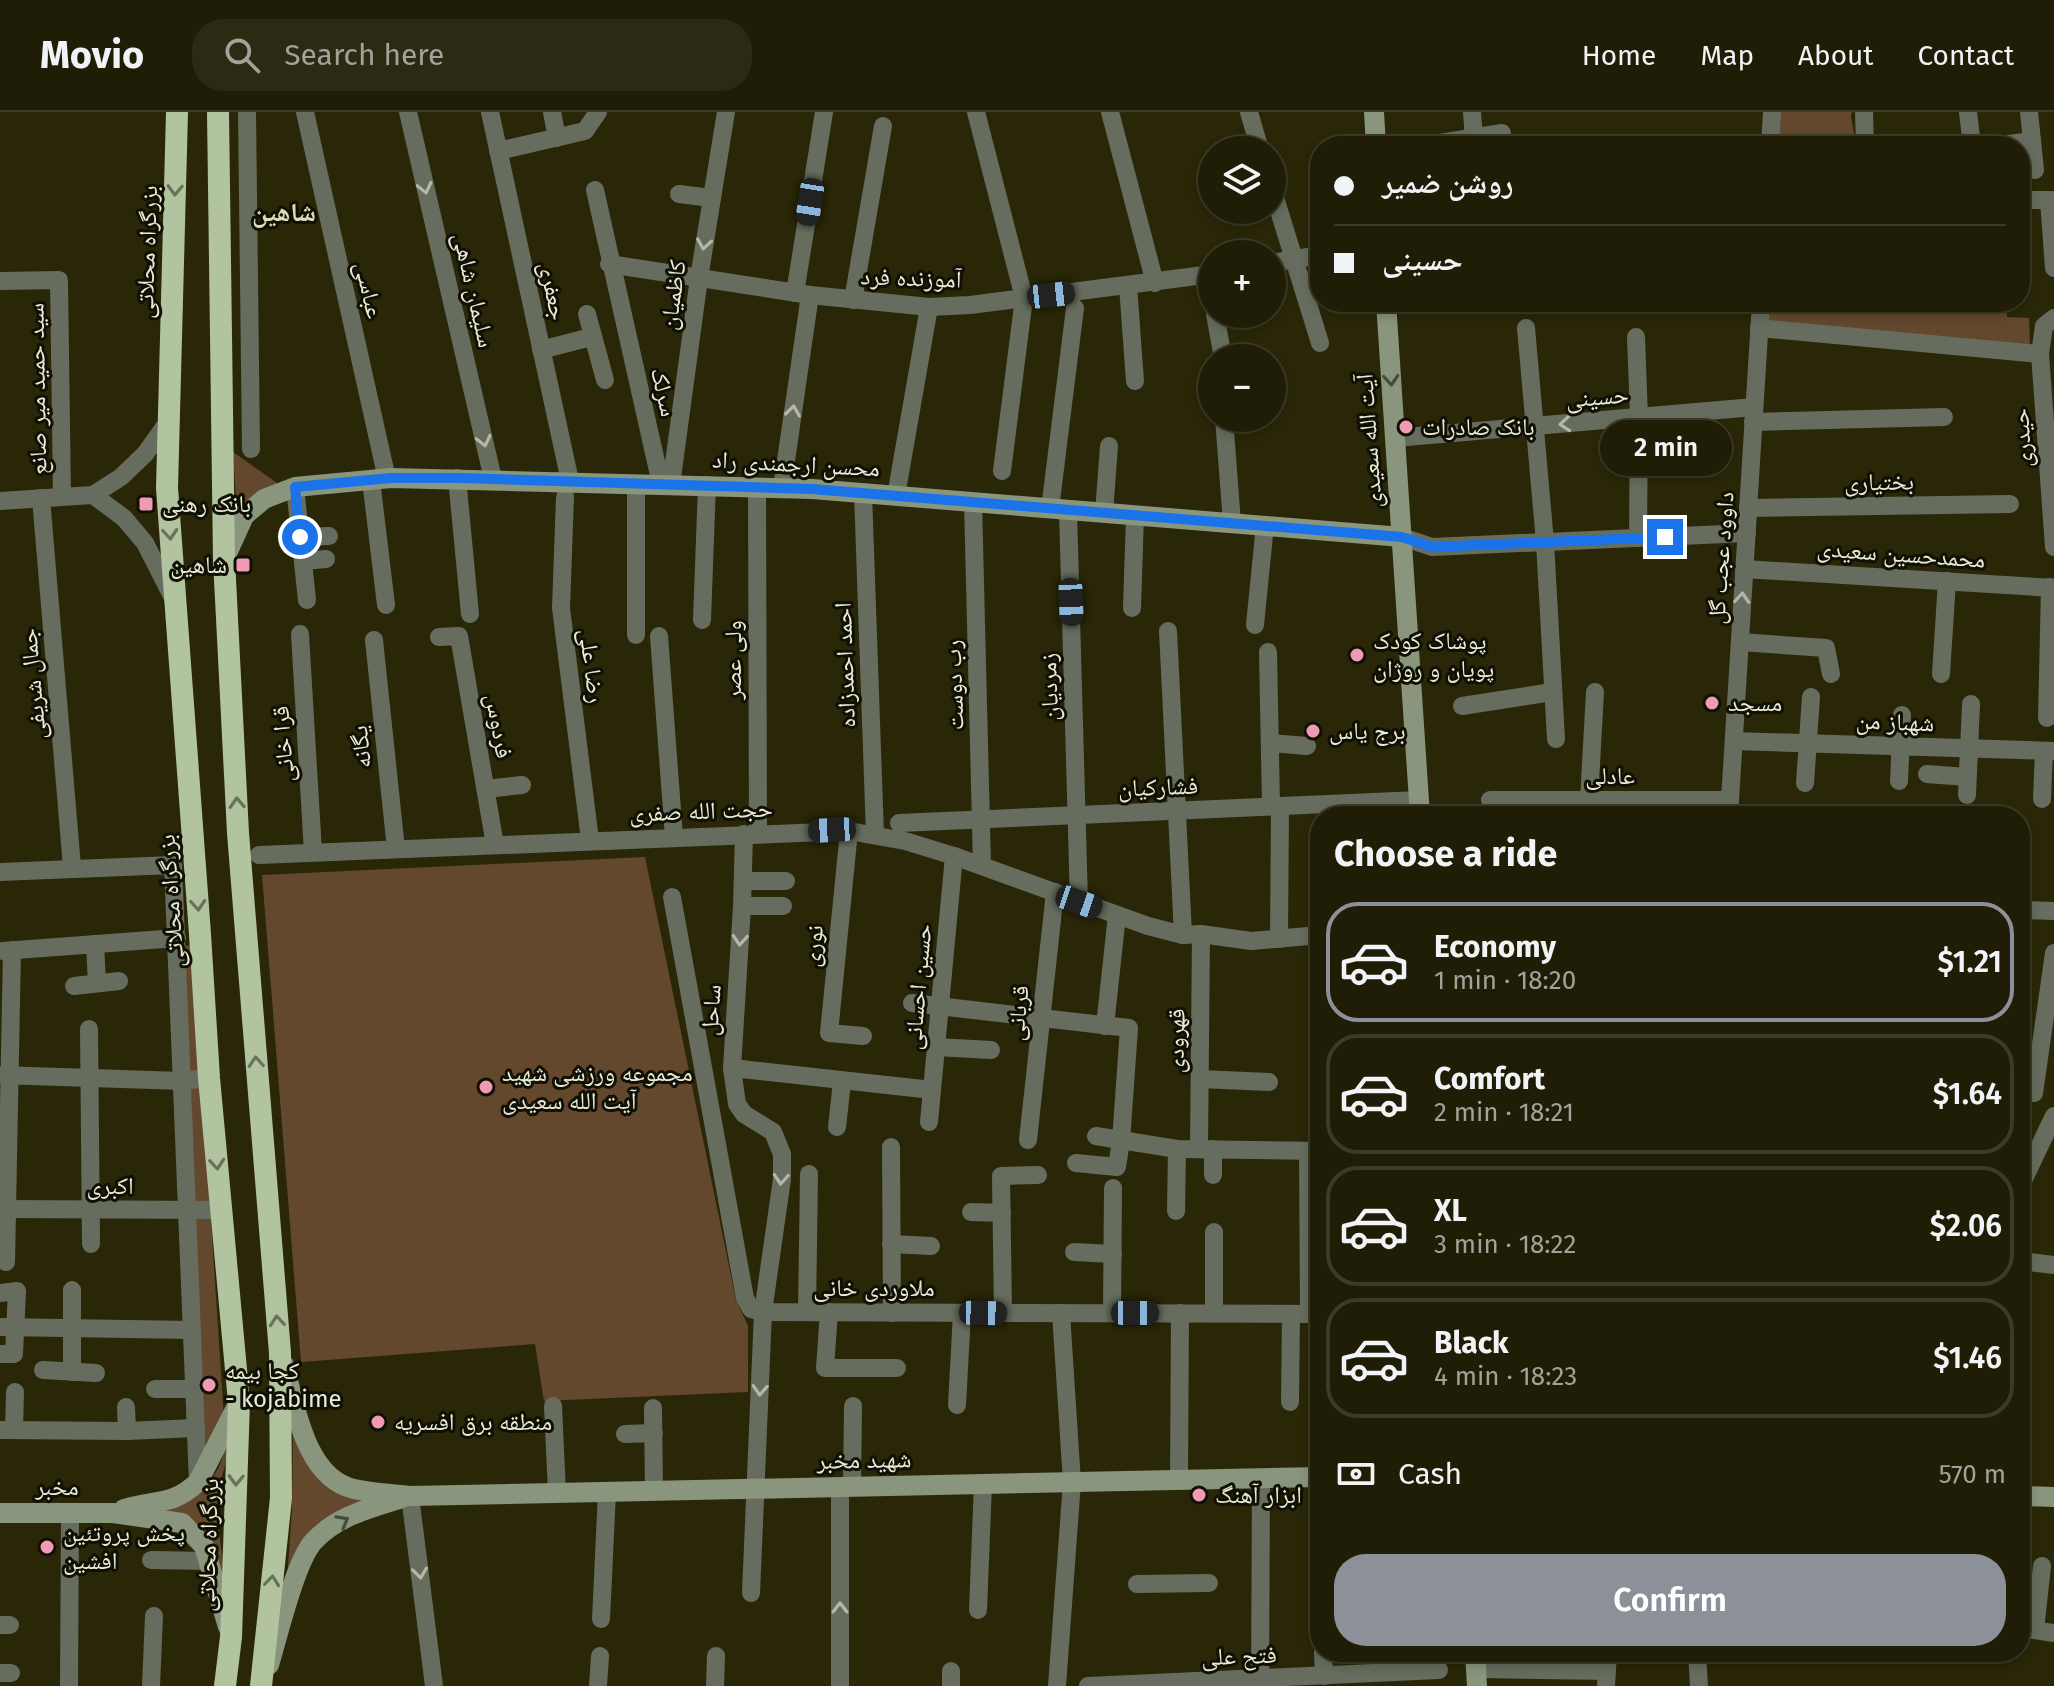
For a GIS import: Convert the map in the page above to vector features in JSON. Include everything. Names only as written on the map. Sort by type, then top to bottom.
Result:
[{"type":"highway","name":"بزرگراه محلاتی","points":[[177,112],[167,488],[209,1078],[239,1402],[231,1637],[225,1686]]},
{"type":"highway","points":[[218,112],[224,560],[238,833],[280,1353],[281,1498],[262,1686]]},
{"type":"main road","points":[[1374,112],[1375,136]]},
{"type":"main road","name":"آیت الله سعیدی","points":[[1387,312],[1419,806]]},
{"type":"main road","name":"محسن ارجمندی راد","points":[[224,560],[244,516],[264,499],[295,487],[379,479],[493,479],[567,489],[636,484],[782,488],[1402,537]]},
{"type":"main road","points":[[280,1353],[303,1438],[325,1471],[353,1489],[410,1496]]},
{"type":"main road","points":[[113,1513],[140,1505],[167,1502],[188,1492],[198,1482],[239,1402]]},
{"type":"main road","name":"شهید مخبر","points":[[410,1496],[1310,1477]]},
{"type":"main road","points":[[262,1686],[302,1559],[314,1541],[325,1531],[361,1511],[410,1496]]},
{"type":"main road","points":[[2030,1496],[2054,1497]]},
{"type":"main road","name":"مخبر","points":[[0,1513],[113,1513]]},
{"type":"main road","points":[[113,1513],[182,1523],[198,1537],[210,1561],[231,1637]]},
{"type":"street","points":[[247,112],[251,449]]},
{"type":"street","name":"عباسی","points":[[305,112],[379,479],[386,605]]},
{"type":"street","name":"سلیمان شاهی","points":[[408,112],[493,479]]},
{"type":"street","name":"جعفری","points":[[490,112],[567,489]]},
{"type":"street","points":[[552,112],[557,138]]},
{"type":"street","points":[[498,151],[585,131],[598,112]]},
{"type":"street","name":"کاظمیان","points":[[666,484],[726,112]]},
{"type":"street","points":[[782,488],[824,112]]},
{"type":"street","points":[[976,112],[1024,298],[1002,471]]},
{"type":"street","points":[[1110,112],[1155,283]]},
{"type":"street","points":[[1249,112],[1256,136]]},
{"type":"street","points":[[1472,112],[1474,136]]},
{"type":"street","points":[[1771,136],[1772,112]]},
{"type":"street","points":[[1864,112],[1865,136]]},
{"type":"street","points":[[1968,112],[1971,136]]},
{"type":"street","points":[[2029,112],[2035,170]]},
{"type":"street","points":[[853,300],[883,126]]},
{"type":"street","name":"سرلک","points":[[595,190],[609,264],[666,484]]},
{"type":"street","points":[[679,194],[712,198]]},
{"type":"street","points":[[2030,200],[2052,200],[2054,268]]},
{"type":"street","points":[[1283,224],[1310,311]]},
{"type":"street","points":[[1286,260],[1310,257]]},
{"type":"street","name":"آموزنده فرد","points":[[609,264],[803,294],[929,307],[1198,276]]},
{"type":"street","name":"سید حمید میر صانع","points":[[0,281],[59,280],[62,497]]},
{"type":"street","points":[[1128,286],[1135,381]]},
{"type":"street","points":[[896,496],[929,307]]},
{"type":"street","name":"زمردیان","points":[[1075,308],[1059,510],[1077,815],[1079,902]]},
{"type":"street","points":[[1310,312],[1320,343]]},
{"type":"street","name":"داوود عجب گل","points":[[1730,806],[1760,312]]},
{"type":"street","points":[[587,314],[605,380]]},
{"type":"street","name":"حیدری","points":[[2049,322],[2040,354],[2050,430],[2054,547]]},
{"type":"street","points":[[1526,328],[1545,542],[1556,739]]},
{"type":"street","points":[[1759,328],[2040,354]]},
{"type":"street","points":[[541,350],[591,337]]},
{"type":"street","points":[[1636,337],[1638,538]]},
{"type":"street","name":"حسینی","points":[[1395,438],[1639,417],[1944,417]]},
{"type":"street","points":[[0,501],[93,495],[121,477],[145,454],[168,422]]},
{"type":"street","points":[[1225,432],[1232,523]]},
{"type":"street","points":[[1104,513],[1109,446]]},
{"type":"street","points":[[457,478],[470,614]]},
{"type":"street","points":[[636,484],[636,635]]},
{"type":"street","points":[[702,620],[707,485]]},
{"type":"street","points":[[295,487],[307,600]]},
{"type":"street","name":"ولی عصر","points":[[751,834],[757,487]]},
{"type":"street","name":"رضا علی","points":[[567,489],[561,608],[590,840]]},
{"type":"street","name":"احمد احمدزاده","points":[[863,493],[875,835]]},
{"type":"street","points":[[93,495],[124,518],[145,543],[175,603]]},
{"type":"street","name":"جمال شریفی","points":[[41,498],[72,867]]},
{"type":"street","name":"رب دوست","points":[[973,502],[982,866]]},
{"type":"street","name":"بختیاری","points":[[1748,508],[2010,504]]},
{"type":"street","points":[[1132,608],[1135,515]]},
{"type":"street","points":[[1255,625],[1265,525]]},
{"type":"street","points":[[1402,537],[1432,547],[1747,533]]},
{"type":"street","points":[[300,537],[329,536]]},
{"type":"street","points":[[303,561],[326,559]]},
{"type":"street","name":"محمدحسین سعیدی","points":[[1744,569],[2052,588]]},
{"type":"street","points":[[1941,674],[1947,581]]},
{"type":"street","points":[[2047,718],[2052,588]]},
{"type":"street","name":"قهرودی","points":[[1168,631],[1177,811],[1192,935],[1206,1149],[1213,1175]]},
{"type":"street","name":"قرا خانی","points":[[300,634],[313,852]]},
{"type":"street","name":"فردوس","points":[[439,637],[459,636],[495,845]]},
{"type":"street","points":[[659,636],[674,837]]},
{"type":"street","name":"یگانه","points":[[374,640],[396,849]]},
{"type":"street","points":[[1740,642],[1826,648],[1831,674]]},
{"type":"street","points":[[1268,652],[1279,939]]},
{"type":"street","points":[[1462,706],[1552,692]]},
{"type":"street","points":[[1589,800],[1595,692]]},
{"type":"street","points":[[1805,783],[1811,697]]},
{"type":"street","points":[[1927,774],[1967,786],[1971,704]]},
{"type":"street","points":[[1899,781],[1902,715]]},
{"type":"street","name":"شهباز من","points":[[1734,741],[2049,751]]},
{"type":"street","points":[[1270,743],[1307,746]]},
{"type":"street","points":[[2042,799],[2049,751]]},
{"type":"street","points":[[486,789],[522,785]]},
{"type":"street","name":"عادلی","points":[[1490,800],[1589,800],[1695,806]]},
{"type":"street","name":"فشارکیان","points":[[899,823],[1310,806]]},
{"type":"street","name":"حجت الله صفری","points":[[259,855],[849,831],[954,856],[1117,915],[1192,935],[1251,941],[1310,936]]},
{"type":"street","name":"نوری","points":[[849,831],[829,1033],[863,1036]]},
{"type":"street","name":"ساحل","points":[[751,834],[743,881],[732,1068],[737,1104],[744,1114],[773,1132],[782,1154],[782,1179],[763,1312],[751,1593]]},
{"type":"street","name":"حسین احسانی","points":[[929,1122],[954,856]]},
{"type":"street","points":[[0,872],[173,865],[198,1482]]},
{"type":"street","points":[[743,881],[786,881]]},
{"type":"street","name":"قربانی","points":[[1028,1140],[1055,892]]},
{"type":"street","points":[[672,897],[745,1298],[751,1309],[763,1312]]},
{"type":"street","points":[[742,906],[783,906]]},
{"type":"street","points":[[2030,910],[2054,911]]},
{"type":"street","points":[[1105,1026],[1117,915]]},
{"type":"street","points":[[6,1262],[3,1209],[6,951],[177,938]]},
{"type":"street","points":[[95,944],[97,983]]},
{"type":"street","points":[[2034,1093],[2054,953]]},
{"type":"street","points":[[74,986],[119,981]]},
{"type":"street","points":[[912,1003],[1129,1028],[1117,1167],[1076,1163]]},
{"type":"street","points":[[89,1029],[91,1244]]},
{"type":"street","points":[[936,1047],[991,1050]]},
{"type":"street","points":[[2030,1047],[2040,1048]]},
{"type":"street","points":[[732,1068],[932,1090]]},
{"type":"street","points":[[5,1075],[182,1081],[209,1078]]},
{"type":"street","points":[[1200,1079],[1269,1082]]},
{"type":"street","points":[[837,1127],[842,1082]]},
{"type":"street","points":[[2030,1151],[2054,1116]]},
{"type":"street","points":[[1096,1136],[1177,1149],[1310,1151]]},
{"type":"street","points":[[891,1147],[892,1313]]},
{"type":"street","points":[[1176,1211],[1177,1149]]},
{"type":"street","points":[[807,1312],[809,1174]]},
{"type":"street","points":[[1003,1313],[1001,1176],[1038,1175]]},
{"type":"street","points":[[1112,1313],[1113,1188]]},
{"type":"street","name":"اکبری","points":[[3,1209],[221,1210]]},
{"type":"street","points":[[971,1212],[1002,1213]]},
{"type":"street","points":[[1214,1232],[1214,1313]]},
{"type":"street","points":[[891,1244],[931,1246]]},
{"type":"street","points":[[1290,1402],[1307,1314],[1310,1244]]},
{"type":"street","points":[[1074,1252],[1113,1254]]},
{"type":"street","points":[[2030,1262],[2054,1265]]},
{"type":"street","points":[[72,1290],[72,1372]]},
{"type":"street","points":[[0,1293],[17,1291],[8,1327],[14,1354],[0,1354]]},
{"type":"street","name":"ملاوردی خانی","points":[[763,1312],[1307,1314]]},
{"type":"street","points":[[829,1312],[825,1368],[897,1368]]},
{"type":"street","points":[[957,1405],[962,1313]]},
{"type":"street","points":[[1057,1686],[1072,1482],[1061,1313]]},
{"type":"street","points":[[1179,1480],[1180,1313]]},
{"type":"street","points":[[8,1327],[192,1330]]},
{"type":"street","points":[[43,1370],[96,1373]]},
{"type":"street","points":[[155,1389],[195,1389]]},
{"type":"street","points":[[15,1392],[7,1430],[196,1428]]},
{"type":"street","points":[[553,1406],[557,1493]]},
{"type":"street","points":[[840,1686],[846,1487],[853,1406]]},
{"type":"street","points":[[126,1407],[127,1431]]},
{"type":"street","points":[[653,1408],[654,1490]]},
{"type":"street","points":[[625,1434],[654,1433]]},
{"type":"street","points":[[1260,1682],[1261,1478]]},
{"type":"street","points":[[978,1610],[983,1484]]},
{"type":"street","points":[[601,1619],[607,1492]]},
{"type":"street","points":[[410,1496],[434,1686]]},
{"type":"street","points":[[69,1686],[70,1513]]},
{"type":"street","points":[[151,1560],[210,1561]]},
{"type":"street","points":[[2036,1631],[2042,1566]]},
{"type":"street","points":[[1137,1584],[1209,1583]]},
{"type":"street","points":[[151,1686],[154,1616]]},
{"type":"street","points":[[598,1686],[600,1656]]},
{"type":"street","points":[[715,1686],[716,1656]]},
{"type":"street","points":[[1323,1662],[1324,1676]]},
{"type":"street","points":[[1698,1662],[1699,1686]]},
{"type":"street","points":[[1476,1669],[1607,1670]]},
{"type":"street","name":"فتح علی","points":[[1088,1686],[1260,1682],[1439,1670]]},
{"type":"shaded area","points":[[1779,112],[1852,112],[1854,136],[1778,136]]},
{"type":"shaded area","points":[[1768,312],[2007,312],[2007,317],[2029,318],[2030,345],[1767,322]]},
{"type":"shaded area","points":[[233,452],[280,485],[237,515]]},
{"type":"shaded area","name":"مجموعه ورزشی شهید آیت‌ الله سعیدی","points":[[645,857],[736,1300],[748,1326],[748,1392],[544,1401],[535,1344],[301,1362],[262,875]]},
{"type":"shaded area","points":[[193,945],[224,1419],[206,1456],[183,946]]},
{"type":"shaded area","points":[[293,1424],[306,1458],[391,1497],[345,1510],[313,1527],[299,1550],[286,1596],[292,1508]]},
{"type":"shaded area","points":[[227,1445],[230,1449],[217,1510],[225,1592],[215,1550],[210,1537],[202,1529],[191,1523],[135,1514],[208,1484],[218,1469]]},
{"type":"place","name":"بانک صادرات","points":[[1406,427]]},
{"type":"place","name":"بانک رهنی","points":[[146,504]]},
{"type":"place","name":"شاهین","points":[[243,565]]},
{"type":"place","name":"پوشاک کودک پویان و روژان","points":[[1357,655]]},
{"type":"place","name":"مسجد","points":[[1712,703]]},
{"type":"place","name":"برج یاس","points":[[1313,731]]},
{"type":"place","name":"مجموعه ورزشی شهید آیت‌ الله سعیدی","points":[[486,1087]]},
{"type":"place","name":"کجا بیمه - kojabime","points":[[209,1385]]},
{"type":"place","name":"منطقه برق افسریه","points":[[378,1422]]},
{"type":"place","name":"ابزار آهنگ","points":[[1199,1495]]},
{"type":"place","name":"پخش پروتئین افشین","points":[[47,1547]]},
{"type":"district","name":"شاهین","points":[[284,212]]},
{"type":"route","points":[[300,537],[295,487],[391,478],[812,489],[1402,537],[1432,547],[1665,537]]}]
